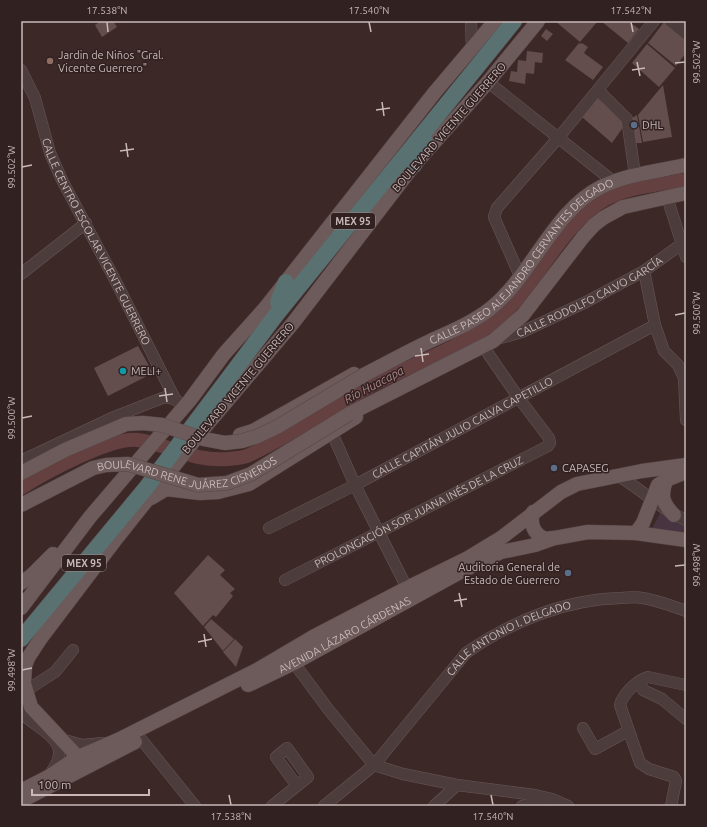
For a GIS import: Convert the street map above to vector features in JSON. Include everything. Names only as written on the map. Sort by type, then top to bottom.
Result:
[{"type":"highway","name":"BOULEVARD VICENTE GUERRERO","points":[[21,639],[146,491],[190,417],[278,302],[416,134],[505,21]]},
{"type":"highway","name":"BOULEVARD VICENTE GUERRERO","points":[[190,417],[276,315],[514,21]]},
{"type":"highway","points":[[414,165],[433,122]]},
{"type":"highway","points":[[278,302],[286,282]]},
{"type":"highway","name":"BOULEVARD VICENTE GUERRERO","points":[[21,629],[146,491]]},
{"type":"highway","points":[[93,553],[116,539]]},
{"type":"main road","name":"BOULEVARD VICENTE GUERRERO","points":[[190,417],[224,354],[286,282],[435,92],[495,21]]},
{"type":"main road","name":"BOULEVARD VICENTE GUERRERO","points":[[21,608],[90,518],[121,481],[293,323],[414,165],[488,82],[538,21]]},
{"type":"main road","name":"CALLE PASEO ALEJANDRO CERVANTES DELGADO","points":[[364,375],[459,328],[491,309],[520,276],[577,205],[601,188],[635,175],[686,165]]},
{"type":"main road","points":[[146,491],[166,489],[200,493],[218,492],[242,486],[268,473],[332,433],[354,418],[368,405],[488,343],[523,314],[594,225],[623,207],[686,193]]},
{"type":"main road","points":[[190,417],[211,434],[217,436],[228,437],[253,431],[391,353],[418,347]]},
{"type":"main road","name":"BOULEVARD RENE JUÁREZ CISNEROS","points":[[21,473],[65,450],[126,424],[143,423],[162,425],[204,439],[225,443],[242,441],[258,436],[277,427],[364,375]]},
{"type":"main road","name":"BOULEVARD RENE JUÁREZ CISNEROS","points":[[21,505],[93,468],[106,465],[128,464],[198,485],[227,483],[251,474],[349,414],[368,405]]},
{"type":"main road","name":"AVENIDA LÁZARO CÁRDENAS","points":[[21,801],[118,740],[257,670],[406,588],[484,549],[561,492],[577,484],[686,465]]},
{"type":"main road","points":[[636,533],[643,523],[658,485],[686,472]]},
{"type":"main road","points":[[666,480],[662,491],[662,498],[665,506],[680,518]]},
{"type":"main road","name":"BOULEVARD VICENTE GUERRERO","points":[[80,763],[61,739],[36,715],[31,707],[24,683],[23,670],[28,658],[41,638],[116,539],[146,491]]},
{"type":"main road","points":[[533,512],[532,526],[540,537],[545,539],[554,538]]},
{"type":"main road","points":[[21,583],[31,576],[90,518]]},
{"type":"main road","name":"AVENIDA LÁZARO CÁRDENAS","points":[[21,791],[80,763],[141,739],[294,663],[462,571],[501,552],[535,545],[554,538],[588,532],[636,533],[686,540]]},
{"type":"street","points":[[470,21],[472,50]]},
{"type":"street","points":[[520,276],[494,217],[498,208],[559,137],[654,21]]},
{"type":"street","points":[[670,21],[686,34]]},
{"type":"street","points":[[683,21],[686,24]]},
{"type":"street","name":"CALLE CENTRO ESCOLAR VICENTE GUERRERO","points":[[21,70],[35,98],[50,153],[62,180],[190,417]]},
{"type":"street","points":[[488,82],[614,182]]},
{"type":"street","points":[[598,90],[627,119],[635,175]]},
{"type":"street","points":[[667,197],[683,242],[686,257]]},
{"type":"street","points":[[21,274],[86,223]]},
{"type":"street","name":"CALLE RODOLFO CALVO GARCÍA","points":[[488,343],[522,332],[586,302],[644,271],[683,242]]},
{"type":"street","points":[[644,271],[655,325],[664,351],[678,366],[684,378],[686,420]]},
{"type":"street","name":"CALLE CAPITÁN JULIO CALVA CAPETILLO","points":[[270,528],[355,485],[655,325]]},
{"type":"street","points":[[488,343],[518,397]]},
{"type":"street","points":[[21,461],[114,417],[165,397],[190,417]]},
{"type":"street","name":"PROLONGACIÓN SOR JUANA INÉS DE LA CRUZ","points":[[285,580],[548,446],[550,443],[549,438],[518,397]]},
{"type":"street","points":[[332,433],[355,485],[406,588]]},
{"type":"street","points":[[620,477],[644,492],[651,500],[680,518]]},
{"type":"street","name":"CALLE ANTONIO I. DELGADO","points":[[324,806],[374,765],[466,653],[482,641],[511,625],[556,609],[602,598],[641,597],[686,611]]},
{"type":"street","points":[[26,690],[35,686],[55,672],[73,650]]},
{"type":"street","points":[[294,663],[328,709],[374,765],[404,774],[457,785],[552,799],[568,806]]},
{"type":"street","points":[[671,806],[676,781],[674,777],[649,769],[640,764],[620,705],[623,696],[643,678],[648,677],[686,685]]},
{"type":"street","points":[[640,682],[642,690],[662,699],[686,719]]},
{"type":"street","points":[[21,706],[61,739],[82,745],[118,740]]},
{"type":"street","points":[[21,712],[57,743],[60,749],[58,761],[48,777]]},
{"type":"street","points":[[583,728],[595,748],[628,731]]},
{"type":"street","points":[[141,739],[195,806]]},
{"type":"street","points":[[434,806],[457,785]]},
{"type":"street","points":[[272,806],[296,786]]},
{"type":"street","points":[[522,806],[552,799]]},
{"type":"shaded area","points":[[661,512],[686,524],[686,535],[651,530]]},
{"type":"building","points":[[101,21],[113,21],[117,27],[102,37],[95,25]]},
{"type":"building","points":[[555,21],[596,21],[597,22],[580,42]]},
{"type":"building","points":[[601,21],[628,21],[639,29],[628,43]]},
{"type":"building","points":[[664,22],[686,41],[686,53],[676,66],[648,43]]},
{"type":"building","points":[[546,29],[553,34],[547,41],[541,36]]},
{"type":"building","points":[[579,43],[582,43],[588,47],[584,53],[603,67],[593,80],[565,60]]},
{"type":"building","points":[[647,44],[675,68],[659,87],[632,63]]},
{"type":"building","points":[[527,51],[543,53],[542,63],[535,62],[534,74],[526,73],[525,84],[509,81],[511,71],[517,72],[518,60],[526,61]]},
{"type":"building","points":[[663,85],[672,137],[643,142],[638,115]]},
{"type":"building","points":[[597,98],[626,123],[612,143],[582,117]]},
{"type":"building","name":"DHL","points":[[637,115],[642,143],[633,143],[629,120]]},
{"type":"building","name":"MELI+","points":[[138,346],[153,373],[108,396],[94,368]]},
{"type":"building","points":[[208,555],[225,570],[220,575],[235,589],[230,593],[233,596],[216,617],[213,615],[203,626],[174,593]]},
{"type":"building","points":[[211,619],[234,639],[223,651],[204,627]]},
{"type":"building","points":[[235,639],[243,647],[236,667],[223,652]]},
{"type":"waterway","name":"Río Huacapa","points":[[21,488],[78,457],[96,449],[126,440],[150,442],[193,456],[204,458],[228,459],[247,456],[295,431],[372,385],[468,339],[496,321],[525,290],[556,246],[579,219],[591,208],[604,200],[623,192],[686,180]]},
{"type":"place","name":"Jardin de Niños \"Gral. Vicente Guerrero\"","points":[[50,61]]},
{"type":"place","name":"DHL","points":[[634,125]]},
{"type":"place","name":"MELI+","points":[[123,371]]},
{"type":"place","name":"CAPASEG","points":[[554,468]]},
{"type":"place","name":"Auditoria General de Estado de Guerrero","points":[[568,573]]}]
